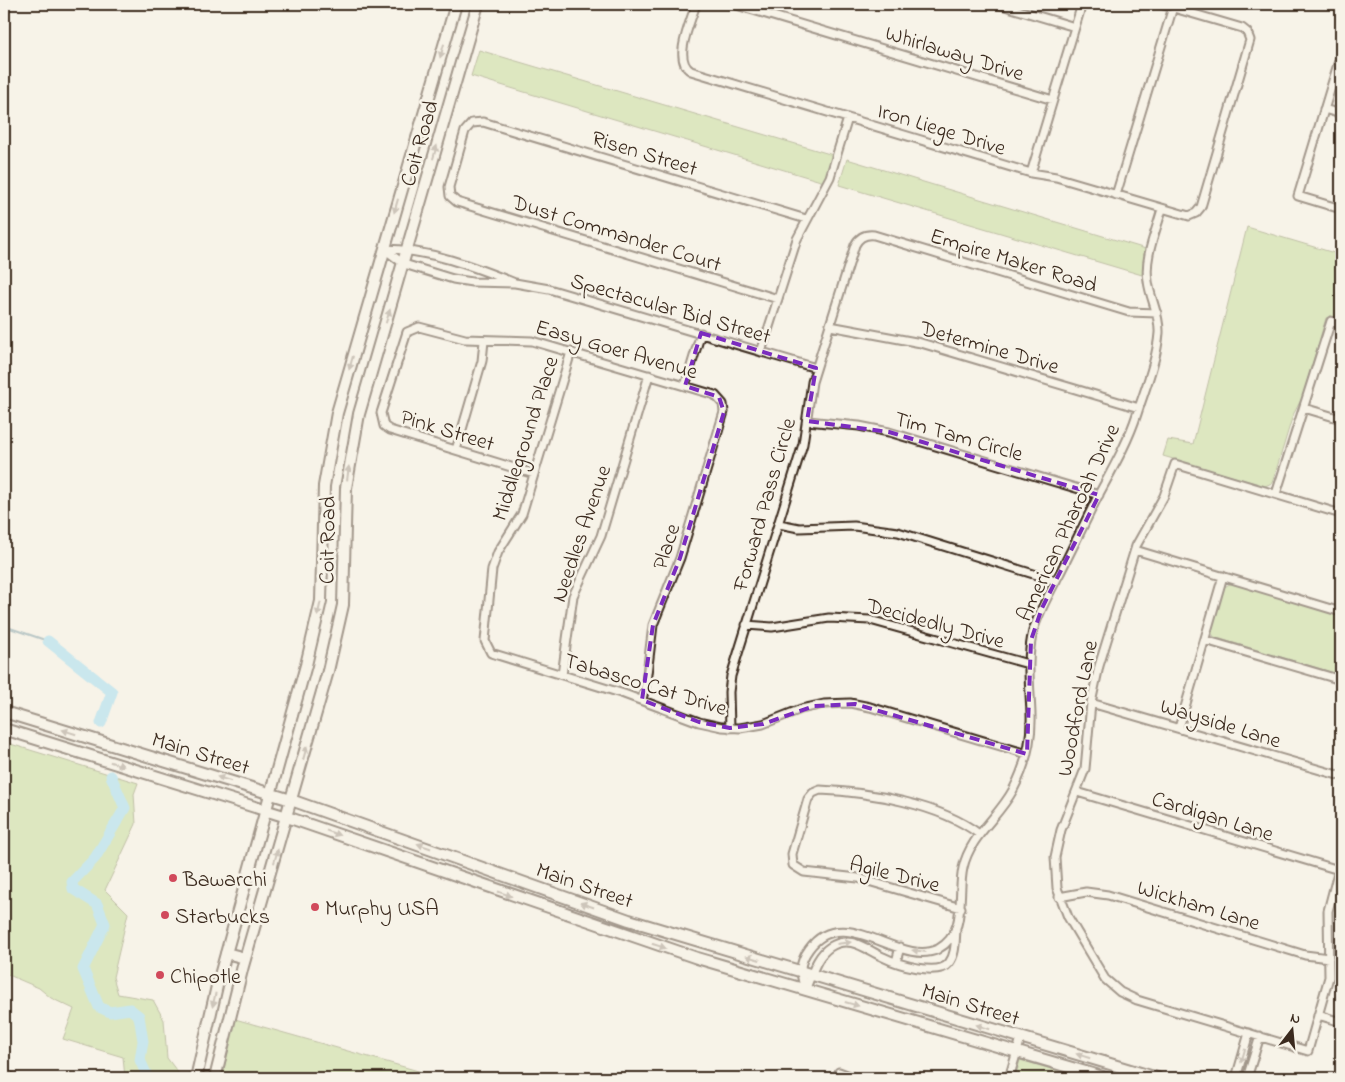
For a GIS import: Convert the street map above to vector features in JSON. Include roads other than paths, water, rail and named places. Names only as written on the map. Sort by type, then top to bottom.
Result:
[{"type":"main road","name":"Coit Road","points":[[196,1078],[226,953],[306,666],[321,601],[324,486],[337,413],[456,4]]},
{"type":"main road","name":"Coit Road","points":[[215,1078],[222,1040],[328,671],[343,604],[346,488],[357,422],[478,4]]},
{"type":"main road","name":"Main Street","points":[[4,712],[271,793],[629,920],[1157,1078]]},
{"type":"main road","name":"Main Street","points":[[4,728],[266,810],[624,934],[805,990],[1106,1078]]},
{"type":"main road","points":[[459,878],[464,860]]},
{"type":"main road","points":[[624,934],[629,920]]},
{"type":"main road","points":[[226,953],[245,958]]},
{"type":"street","name":"Iron Liege Drive","points":[[696,4],[682,54],[682,63],[691,71],[1031,173],[1056,177],[1186,216],[1195,214],[1201,207],[1250,40],[1247,32],[1242,28],[1172,7]]},
{"type":"street","name":"Whirlaway Drive","points":[[733,4],[1053,100]]},
{"type":"street","points":[[998,4],[1075,27]]},
{"type":"street","points":[[1031,173],[1082,4]]},
{"type":"street","points":[[1116,195],[1172,7],[1160,4]]},
{"type":"street","points":[[1341,54],[1298,196],[1341,209]]},
{"type":"street","points":[[1324,110],[1341,114]]},
{"type":"street","points":[[761,352],[797,239],[806,218],[830,178],[848,118]]},
{"type":"street","name":"Risen Street","points":[[472,122],[483,122],[806,218]]},
{"type":"street","name":"Dust Commander Court","points":[[472,122],[465,131],[449,186],[450,194],[458,203],[778,299]]},
{"type":"street","name":"American Pharoah Drive","points":[[805,990],[824,951],[842,942],[861,944],[896,962],[935,970],[945,967],[950,961],[955,949],[962,870],[970,849],[979,834],[1008,798],[1027,754],[1031,722],[1028,664],[1035,625],[1124,448],[1158,340],[1157,313],[1149,288],[1147,270],[1162,209]]},
{"type":"street","name":"Empire Maker Road","points":[[862,237],[872,235],[1128,312],[1157,313]]},
{"type":"street","name":"Forward Pass Circle","points":[[730,728],[730,680],[803,444],[810,393],[816,368],[855,245],[862,237]]},
{"type":"street","name":"Spectacular Bid Street","points":[[384,249],[408,249],[515,283]]},
{"type":"street","name":"Spectacular Bid Street","points":[[384,249],[404,264],[462,281],[515,283],[544,288],[816,368]]},
{"type":"street","points":[[1341,324],[1331,322],[1276,494],[1341,514]]},
{"type":"street","name":"Determine Drive","points":[[830,326],[921,343],[1138,408]]},
{"type":"street","name":"Easy Goer Avenue","points":[[382,423],[381,414],[404,337],[411,329],[419,327],[459,338],[484,341],[524,339],[685,386],[716,396],[723,402]]},
{"type":"street","points":[[685,386],[700,334]]},
{"type":"street","points":[[456,450],[482,360],[484,341]]},
{"type":"street","name":"Middleground Place","points":[[488,649],[485,641],[492,569],[500,548],[520,518],[571,352]]},
{"type":"street","name":"Needles Avenue","points":[[562,676],[571,603],[601,536],[649,376]]},
{"type":"street","name":"Place","points":[[642,700],[646,682],[652,624],[680,558],[724,412],[723,402]]},
{"type":"street","points":[[1304,408],[1341,419]]},
{"type":"street","name":"Tim Tam Circle","points":[[807,421],[859,426],[889,432],[1099,495]]},
{"type":"street","name":"Pink Street","points":[[382,423],[390,430],[534,474]]},
{"type":"street","name":"Woodford Lane","points":[[1276,494],[1175,464],[1164,496],[1135,550],[1099,666],[1092,703],[1086,761],[1077,792],[1061,830],[1056,849],[1055,874],[1059,897],[1065,911],[1098,968],[1117,990],[1137,1000],[1308,1051],[1318,1015]]},
{"type":"street","points":[[779,524],[799,528],[862,527],[898,532],[1056,581]]},
{"type":"street","points":[[1135,550],[1341,612]]},
{"type":"street","points":[[1179,728],[1223,576]]},
{"type":"street","name":"Decidedly Drive","points":[[746,624],[766,628],[829,618],[870,620],[1028,664]]},
{"type":"street","points":[[1205,640],[1341,680]]},
{"type":"street","name":"Tabasco Cat Drive","points":[[488,649],[495,655],[642,700],[699,722],[730,728],[763,724],[814,706],[850,703],[870,707],[1027,754]]},
{"type":"street","name":"Wayside Lane","points":[[1092,703],[1341,776]]},
{"type":"street","name":"Agile Drive","points":[[960,908],[858,878],[804,872],[793,864],[792,854],[808,799],[814,792],[822,790],[878,795],[956,819],[979,834]]},
{"type":"street","name":"Cardigan Lane","points":[[1077,792],[1338,870]]},
{"type":"street","points":[[1341,861],[1328,911],[1329,958],[1327,982],[1318,1015],[1341,1022]]},
{"type":"street","name":"Wickham Lane","points":[[1059,897],[1086,892],[1108,895],[1305,955],[1329,958]]},
{"type":"street","name":"American Pharoah Drive","points":[[800,971],[811,946],[820,938],[834,932],[850,932],[920,952],[932,951],[946,942],[956,927]]},
{"type":"street","points":[[896,962],[900,947]]},
{"type":"street","points":[[800,971],[805,990]]},
{"type":"street","points":[[1236,1078],[1249,1033]]},
{"type":"street","points":[[1247,1078],[1260,1036]]},
{"type":"street","points":[[1009,1078],[1021,1038]]},
{"type":"street","points":[[4,1075],[14,1078]]},
{"type":"street","points":[[838,1075],[856,1078]]},
{"type":"waterway","points":[[4,626],[48,641]]},
{"type":"waterway","points":[[48,641],[112,692],[101,723]]},
{"type":"waterway","points":[[111,776],[125,808],[95,858],[72,882],[73,889],[97,904],[105,924],[83,969],[99,1007],[110,1012],[130,1009],[139,1016],[143,1041],[140,1060],[148,1078]]},
{"type":"place","name":"Bawarchi","points":[[173,878]]},
{"type":"place","name":"Murphy USA","points":[[315,907]]},
{"type":"place","name":"Starbucks","points":[[165,915]]},
{"type":"place","name":"Chipotle","points":[[160,975]]}]
